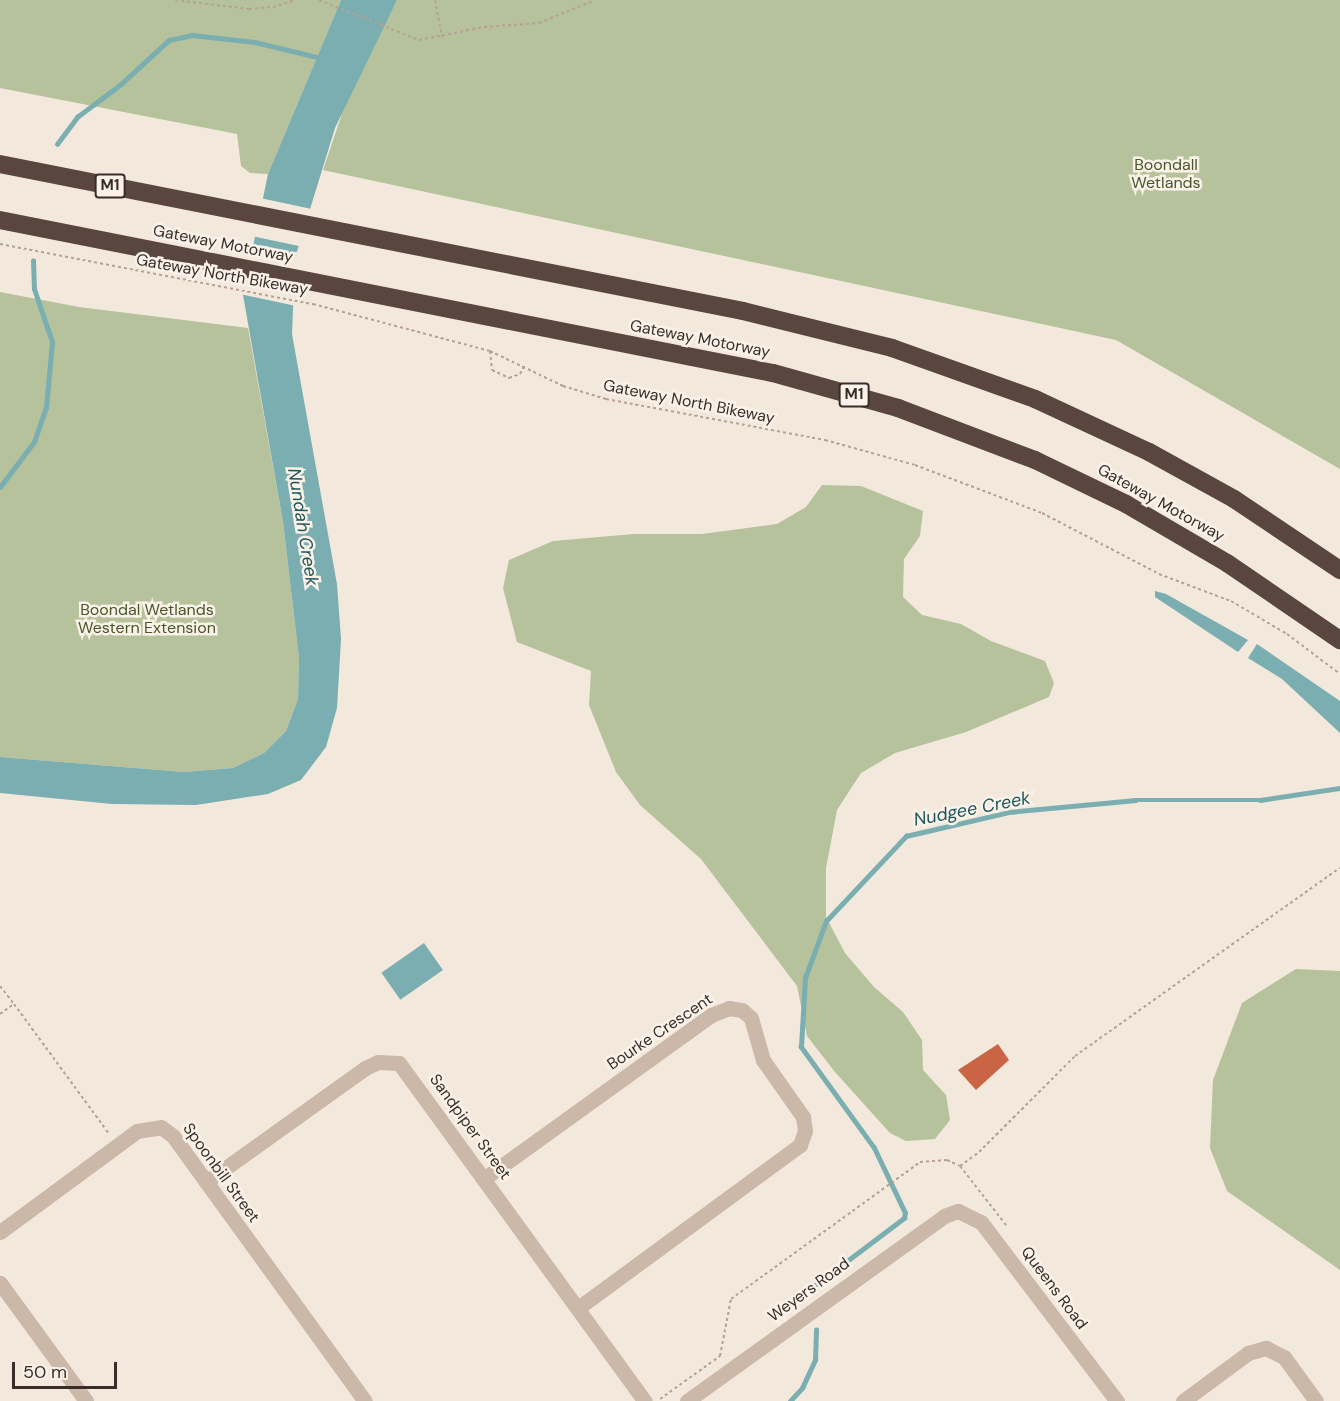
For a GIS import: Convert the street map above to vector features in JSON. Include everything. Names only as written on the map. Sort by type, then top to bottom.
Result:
[{"type":"highway","name":"M1","points":[[0,164],[811,326],[963,371],[1089,422],[1149,452],[1234,499],[1340,570]]},
{"type":"highway","name":"Gateway Motorway","points":[[0,220],[773,373],[909,412],[1035,460],[1126,504],[1227,563],[1340,640]]},
{"type":"street","name":"Bourke Crescent","points":[[485,1178],[711,1015],[729,1008],[742,1010],[751,1018],[763,1060],[803,1117],[805,1131],[800,1145],[578,1308]]},
{"type":"street","name":"Sandpiper Street","points":[[206,1182],[365,1068],[389,1061],[408,1070],[645,1401]]},
{"type":"street","name":"Spoonbill Street","points":[[0,1232],[117,1146],[145,1128],[161,1127],[173,1136],[365,1401]]},
{"type":"street","name":"Weyers Road","points":[[687,1401],[954,1212]]},
{"type":"street","name":"Queens Road","points":[[954,1212],[968,1213],[981,1222],[1117,1401]]},
{"type":"street","points":[[0,1283],[86,1401]]},
{"type":"street","points":[[1183,1401],[1248,1353],[1266,1348],[1284,1357],[1316,1401]]},
{"type":"path","points":[[175,0],[249,9],[273,7],[294,0]]},
{"type":"path","points":[[319,0],[412,39],[442,37],[484,27],[539,23],[595,0]]},
{"type":"path","points":[[435,0],[442,37]]},
{"type":"path","name":"Gateway North Bikeway","points":[[0,244],[313,304],[490,351],[525,365],[563,386],[598,397],[834,443],[987,490],[1092,537],[1159,574],[1253,611],[1340,674]]},
{"type":"path","points":[[490,351],[492,370],[509,378],[520,374],[525,365]]},
{"type":"path","points":[[960,1166],[980,1152],[1076,1056],[1340,868]]},
{"type":"path","points":[[0,986],[117,1146]]},
{"type":"path","points":[[0,1014],[14,1004]]},
{"type":"path","points":[[658,1401],[720,1356],[731,1299],[895,1180],[927,1160],[947,1160],[960,1166],[1006,1225]]},
{"type":"green space","points":[[0,0],[341,0],[268,174],[250,173],[241,166],[237,134],[0,88]]},
{"type":"green space","name":"Boondall Wetlands","points":[[397,0],[1340,0],[1340,469],[1116,340],[323,170],[349,93]]},
{"type":"green space","name":"Boondal Wetlands Western Extension","points":[[0,292],[79,307],[248,328],[283,522],[299,658],[298,699],[286,731],[264,753],[233,768],[184,772],[0,757]]},
{"type":"green space","points":[[822,485],[861,486],[923,511],[920,536],[904,559],[903,597],[922,615],[961,624],[991,641],[1045,661],[1054,683],[1049,697],[966,732],[895,753],[861,773],[837,810],[826,868],[826,917],[845,953],[874,987],[903,1012],[922,1040],[923,1070],[946,1095],[950,1120],[935,1139],[906,1141],[890,1133],[835,1072],[807,1036],[797,986],[701,859],[640,805],[616,772],[589,705],[591,671],[517,642],[503,588],[509,560],[553,541],[634,534],[702,534],[777,524],[806,507]]},
{"type":"green space","points":[[1296,969],[1340,971],[1340,1270],[1227,1191],[1210,1148],[1213,1080],[1242,1003]]},
{"type":"water","name":"Nundah Creek","points":[[341,0],[397,0],[335,128],[295,258],[292,334],[337,584],[341,639],[337,708],[326,747],[301,780],[268,794],[196,805],[112,804],[0,793],[0,757],[184,772],[233,768],[264,753],[286,731],[298,699],[299,658],[283,522],[243,295],[268,174]]},
{"type":"water","points":[[1155,591],[1166,594],[1248,640],[1238,652],[1155,597]]},
{"type":"water","points":[[1257,644],[1340,701],[1340,733],[1282,679],[1248,658]]},
{"type":"water","points":[[424,943],[443,970],[400,1000],[381,973]]},
{"type":"pier","points":[[260,198],[313,209],[305,247],[252,236]]},
{"type":"pier","points":[[248,246],[299,256],[296,306],[240,294]]},
{"type":"building","points":[[998,1044],[1009,1060],[976,1090],[958,1070]]},
{"type":"waterway","points":[[57,144],[77,117],[121,84],[169,40],[192,35],[255,42],[321,58]]},
{"type":"waterway","points":[[0,487],[34,442],[46,408],[52,342],[34,289],[33,261]]},
{"type":"waterway","name":"Nudgee Creek","points":[[794,1301],[904,1218],[905,1213],[874,1148],[801,1047],[805,978],[826,921],[906,836],[1009,812],[1135,800],[1260,800],[1340,788]]},
{"type":"waterway","name":"Nudgee Creek","points":[[790,1401],[802,1388],[815,1360],[816,1330]]}]
